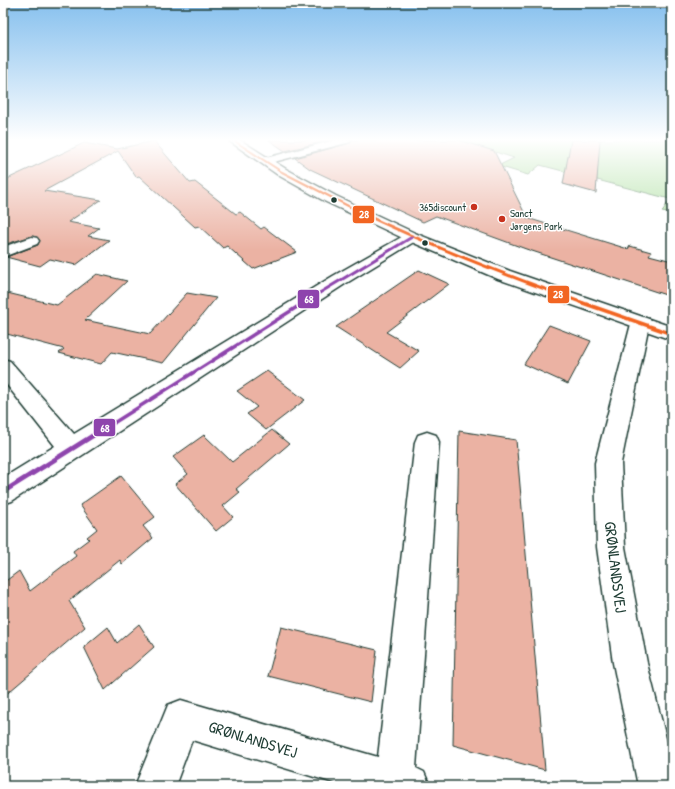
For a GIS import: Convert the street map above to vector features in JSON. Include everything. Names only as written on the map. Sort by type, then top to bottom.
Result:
[{"type":"street","points":[[291,177],[331,199],[412,237],[504,275],[672,334]]},
{"type":"street","points":[[3,492],[412,237]]},
{"type":"street","points":[[3,252],[32,241]]},
{"type":"street","name":"GRØNLANDSVEJ","points":[[640,324],[608,463],[610,547],[630,663],[658,786]]},
{"type":"street","points":[[3,366],[72,449]]},
{"type":"street","name":"GRØNLANDSVEJ","points":[[155,786],[180,718],[402,784],[427,442]]},
{"type":"green space","points":[[585,177],[672,177],[672,214],[662,212],[670,199]]},
{"type":"building","points":[[12,177],[70,177],[44,191],[101,200],[68,222],[99,228],[88,236],[109,240],[76,265],[50,259],[40,266],[6,257],[38,245],[40,240],[37,237],[32,236],[3,245],[3,181]]},
{"type":"building","points":[[140,177],[185,177],[190,183],[195,182],[236,214],[240,212],[261,229],[264,227],[297,252],[253,269],[227,246],[223,248],[199,226],[195,227]]},
{"type":"building","name":"Sanct Jørgens Park","points":[[327,177],[507,177],[527,218],[628,249],[630,246],[651,252],[649,255],[672,261],[672,297],[526,249],[436,216],[423,222]]},
{"type":"building","points":[[564,177],[597,177],[596,193],[563,184]]},
{"type":"building","points":[[419,270],[449,284],[386,332],[419,351],[400,368],[336,327]]},
{"type":"building","points":[[97,274],[127,281],[85,320],[150,334],[187,293],[216,298],[163,363],[112,352],[101,364],[59,353],[64,349],[3,333],[3,292],[57,305]]},
{"type":"building","points":[[549,325],[591,341],[568,384],[524,364]]},
{"type":"building","points":[[267,371],[305,400],[266,430],[247,414],[257,407],[237,391]]},
{"type":"building","points":[[272,430],[289,444],[236,489],[240,492],[223,506],[233,517],[216,531],[175,484],[188,474],[173,457],[204,435],[232,462]]},
{"type":"building","points":[[459,431],[516,440],[545,770],[453,745]]},
{"type":"building","points":[[121,476],[155,517],[143,526],[153,538],[122,564],[120,560],[69,601],[85,627],[3,697],[3,583],[19,571],[30,591],[76,556],[73,551],[89,539],[87,537],[97,529],[80,505]]},
{"type":"building","points":[[139,624],[154,647],[105,690],[84,647],[108,627],[117,643]]},
{"type":"building","points":[[281,627],[377,650],[371,702],[268,676]]},
{"type":"transit line","name":"28","points":[[291,177],[331,199],[412,237],[504,275],[672,334]]},
{"type":"transit line","name":"68","points":[[3,492],[339,280],[412,237]]},
{"type":"place","name":"365discount","points":[[474,207]]},
{"type":"place","name":"Sanct Jørgens Park","points":[[502,219]]}]
